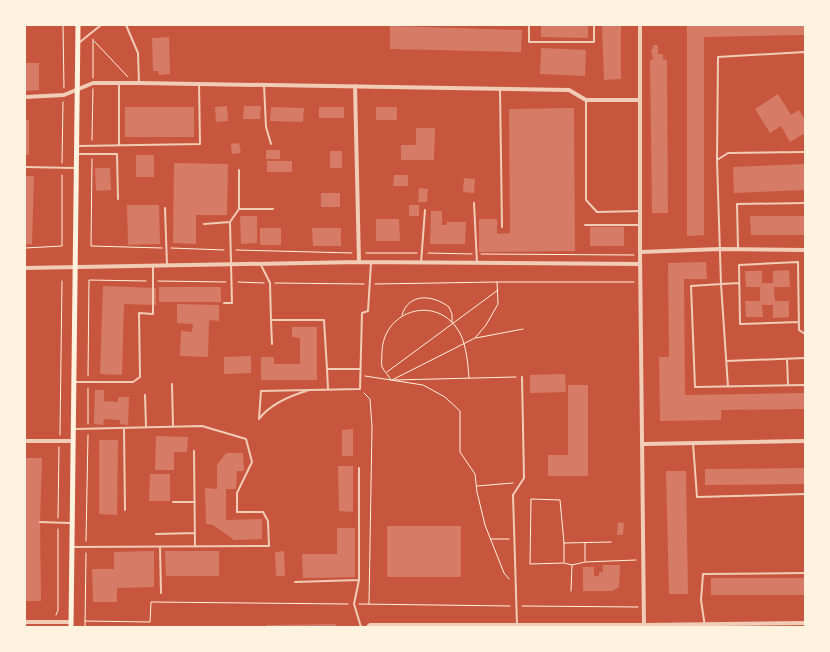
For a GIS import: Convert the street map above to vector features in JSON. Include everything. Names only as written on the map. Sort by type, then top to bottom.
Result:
[{"type":"main road","points":[[71,624],[78,25]]},
{"type":"street","points":[[640,25],[640,264],[644,626]]},
{"type":"street","points":[[25,97],[64,95],[94,83],[139,83],[568,90],[586,100],[640,100]]},
{"type":"street","points":[[355,86],[359,262]]},
{"type":"street","points":[[640,252],[720,249],[805,250]]},
{"type":"street","points":[[25,268],[359,262],[640,264]]},
{"type":"street","points":[[643,444],[805,440]]},
{"type":"street","points":[[25,441],[73,441]]},
{"type":"street","points":[[25,622],[71,624]]},
{"type":"street","points":[[368,627],[370,625],[704,626],[805,623]]},
{"type":"lane","points":[[78,43],[101,25]]},
{"type":"lane","points":[[126,25],[138,53],[139,83]]},
{"type":"lane","points":[[529,25],[529,42],[594,42],[594,25]]},
{"type":"lane","points":[[728,387],[721,284],[717,160],[718,56],[805,52]]},
{"type":"lane","points":[[119,83],[120,145]]},
{"type":"lane","points":[[77,146],[200,144],[200,84]]},
{"type":"lane","points":[[264,84],[266,127],[271,144]]},
{"type":"lane","points":[[500,88],[502,227]]},
{"type":"lane","points":[[586,100],[586,200],[597,212],[641,211]]},
{"type":"lane","points":[[717,160],[728,153],[805,152]]},
{"type":"lane","points":[[77,154],[117,154],[118,199]]},
{"type":"lane","points":[[25,167],[76,168]]},
{"type":"lane","points":[[224,303],[232,304],[230,222],[239,209],[239,170]]},
{"type":"lane","points":[[474,203],[476,263]]},
{"type":"lane","points":[[738,249],[737,204],[805,203]]},
{"type":"lane","points":[[165,208],[166,265]]},
{"type":"lane","points":[[239,209],[273,209]]},
{"type":"lane","points":[[421,263],[424,210]]},
{"type":"lane","points":[[204,224],[230,222]]},
{"type":"lane","points":[[584,225],[641,225]]},
{"type":"lane","points":[[799,322],[740,324],[739,265],[798,262],[799,322],[799,330],[805,334]]},
{"type":"lane","points":[[310,390],[291,396],[270,408],[259,418],[261,391],[328,389],[360,389],[362,314],[368,311],[371,263]]},
{"type":"lane","points":[[260,264],[270,283],[272,344]]},
{"type":"lane","points":[[74,382],[133,382],[140,377],[139,313],[153,314],[153,266]]},
{"type":"lane","points":[[739,283],[691,286],[695,387],[805,385]]},
{"type":"lane","points":[[271,320],[324,320],[328,389]]},
{"type":"lane","points":[[726,362],[805,358]]},
{"type":"lane","points":[[787,359],[788,385]]},
{"type":"lane","points":[[327,369],[360,368]]},
{"type":"lane","points":[[517,625],[514,495],[524,478],[522,376]]},
{"type":"lane","points":[[172,384],[173,426]]},
{"type":"lane","points":[[145,396],[146,427]]},
{"type":"lane","points":[[72,547],[269,546],[268,521],[263,512],[237,512],[237,493],[252,462],[246,439],[202,426],[73,429]]},
{"type":"lane","points":[[124,428],[125,510]]},
{"type":"lane","points":[[693,443],[697,496],[805,494]]},
{"type":"lane","points":[[194,450],[195,547]]},
{"type":"lane","points":[[359,468],[359,580],[354,604],[360,627]]},
{"type":"lane","points":[[172,502],[195,502]]},
{"type":"lane","points":[[40,522],[73,523]]},
{"type":"lane","points":[[156,534],[195,533]]},
{"type":"lane","points":[[160,547],[161,593]]},
{"type":"lane","points":[[704,626],[703,574],[805,573]]},
{"type":"lane","points":[[295,582],[359,580]]},
{"type":"path","points":[[25,248],[62,246],[63,25]]},
{"type":"path","points":[[92,146],[93,32]]},
{"type":"path","points":[[94,40],[133,83]]},
{"type":"path","points":[[91,246],[92,154]]},
{"type":"path","points":[[84,627],[89,280]]},
{"type":"path","points":[[56,616],[58,610],[62,281]]},
{"type":"path","points":[[475,338],[486,325],[498,304],[497,282]]},
{"type":"path","points":[[386,372],[498,290]]},
{"type":"path","points":[[402,316],[405,307],[417,298],[431,298],[449,306],[452,314],[452,323]]},
{"type":"path","points":[[392,380],[382,366],[382,347],[386,333],[395,320],[410,311],[429,310],[447,317],[457,327],[463,339],[468,360],[469,378]]},
{"type":"path","points":[[392,380],[475,338],[523,329]]},
{"type":"path","points":[[360,375],[423,385],[445,397],[460,410],[460,452],[475,474],[485,525],[504,573],[516,587]]},
{"type":"path","points":[[392,380],[522,376]]},
{"type":"path","points":[[360,389],[370,399],[372,427],[369,604]]},
{"type":"path","points":[[476,486],[522,483]]},
{"type":"path","points":[[564,563],[560,500],[531,499],[530,564],[564,563],[572,565],[585,562],[627,561],[644,558]]},
{"type":"path","points":[[490,539],[515,538]]},
{"type":"path","points":[[564,543],[610,542]]},
{"type":"path","points":[[585,543],[585,562]]},
{"type":"path","points":[[570,591],[572,565]]},
{"type":"path","points":[[84,621],[150,622],[151,602],[644,607]]},
{"type":"building","points":[[541,25],[588,25],[588,38],[541,37]]},
{"type":"building","points":[[602,25],[621,25],[621,79],[604,80]]},
{"type":"building","points":[[687,25],[805,25],[805,35],[704,37],[704,235],[687,236]]},
{"type":"building","points":[[390,26],[522,30],[521,52],[390,49]]},
{"type":"building","points":[[169,37],[170,74],[159,75],[158,71],[153,71],[152,38]]},
{"type":"building","points":[[653,45],[658,45],[658,54],[663,54],[663,59],[667,60],[668,213],[652,213],[650,60],[653,60],[651,49],[653,49]]},
{"type":"building","points":[[541,48],[586,50],[585,76],[540,74]]},
{"type":"building","points":[[25,63],[39,63],[39,90],[25,91]]},
{"type":"building","points":[[778,94],[791,115],[799,110],[805,120],[805,133],[790,142],[781,126],[770,133],[755,109]]},
{"type":"building","points":[[227,106],[228,121],[216,122],[215,107]]},
{"type":"building","points":[[244,106],[261,106],[260,119],[243,119]]},
{"type":"building","points":[[125,107],[194,107],[194,137],[125,137]]},
{"type":"building","points":[[271,107],[304,108],[303,122],[270,121]]},
{"type":"building","points":[[319,107],[344,107],[344,118],[319,118]]},
{"type":"building","points":[[376,107],[397,107],[397,120],[376,120]]},
{"type":"building","points":[[574,108],[575,251],[479,252],[479,219],[497,219],[497,234],[510,233],[509,109]]},
{"type":"building","points":[[25,119],[29,120],[29,155],[25,155]]},
{"type":"building","points":[[416,128],[435,128],[434,160],[401,160],[401,145],[416,145]]},
{"type":"building","points":[[239,143],[241,153],[232,154],[231,144]]},
{"type":"building","points":[[266,150],[280,150],[280,159],[266,159]]},
{"type":"building","points":[[330,151],[342,151],[342,168],[330,168]]},
{"type":"building","points":[[136,155],[154,155],[154,177],[136,177]]},
{"type":"building","points":[[267,161],[292,161],[292,172],[267,172]]},
{"type":"building","points":[[174,163],[228,164],[227,215],[196,215],[196,244],[173,243]]},
{"type":"building","points":[[805,164],[805,190],[734,193],[733,167]]},
{"type":"building","points":[[95,168],[110,168],[111,190],[96,191]]},
{"type":"building","points":[[394,175],[408,175],[408,186],[393,186]]},
{"type":"building","points":[[25,176],[34,176],[32,244],[25,244]]},
{"type":"building","points":[[464,178],[475,179],[474,193],[463,192]]},
{"type":"building","points":[[419,188],[428,189],[427,202],[418,202]]},
{"type":"building","points":[[321,193],[340,193],[340,207],[321,207]]},
{"type":"building","points":[[127,205],[159,205],[160,244],[128,245]]},
{"type":"building","points":[[409,205],[419,205],[419,216],[409,216]]},
{"type":"building","points":[[431,211],[442,211],[442,225],[447,225],[447,222],[466,222],[465,244],[430,244]]},
{"type":"building","points":[[240,216],[257,216],[257,243],[241,244]]},
{"type":"building","points":[[750,216],[805,216],[805,235],[751,235]]},
{"type":"building","points":[[376,219],[399,219],[400,241],[376,241]]},
{"type":"building","points":[[590,227],[624,227],[624,246],[590,246]]},
{"type":"building","points":[[260,228],[281,228],[281,245],[260,245]]},
{"type":"building","points":[[312,228],[341,228],[341,246],[313,246]]},
{"type":"building","points":[[706,262],[707,279],[684,279],[685,395],[805,393],[805,409],[721,410],[721,420],[660,421],[659,357],[669,357],[668,263]]},
{"type":"building","points":[[789,270],[790,287],[774,287],[775,301],[789,301],[789,317],[773,318],[773,305],[762,305],[763,317],[746,317],[745,301],[760,301],[760,287],[746,287],[745,271],[762,271],[762,283],[773,283],[773,271]]},
{"type":"building","points":[[103,286],[156,288],[156,305],[124,304],[122,375],[100,374]]},
{"type":"building","points":[[159,287],[221,287],[221,302],[159,302]]},
{"type":"building","points":[[177,304],[219,305],[219,321],[209,320],[208,357],[180,356],[181,331],[192,332],[193,324],[177,323]]},
{"type":"building","points":[[292,327],[317,327],[317,380],[261,380],[261,357],[274,357],[274,364],[300,364],[300,338],[292,337]]},
{"type":"building","points":[[251,356],[251,373],[224,374],[224,357]]},
{"type":"building","points":[[565,374],[566,392],[530,393],[530,375]]},
{"type":"building","points":[[568,385],[588,385],[588,476],[548,476],[548,455],[568,455]]},
{"type":"building","points":[[95,390],[104,390],[104,401],[118,402],[118,397],[129,397],[128,425],[120,424],[120,420],[104,419],[103,425],[94,424]]},
{"type":"building","points":[[353,429],[353,456],[342,456],[342,430]]},
{"type":"building","points":[[156,436],[188,437],[187,452],[174,452],[174,470],[155,470]]},
{"type":"building","points":[[99,440],[118,440],[117,515],[99,514]]},
{"type":"building","points":[[226,453],[243,453],[244,471],[237,471],[236,489],[226,489],[226,520],[262,519],[262,539],[234,540],[213,525],[206,524],[205,488],[217,489],[217,465]]},
{"type":"building","points":[[25,458],[42,458],[40,522],[41,601],[25,601]]},
{"type":"building","points":[[338,466],[353,466],[353,512],[339,511]]},
{"type":"building","points":[[805,468],[805,484],[705,485],[705,469]]},
{"type":"building","points":[[666,471],[686,471],[688,594],[669,594]]},
{"type":"building","points":[[150,474],[170,474],[170,501],[149,501]]},
{"type":"building","points":[[618,522],[624,523],[623,535],[617,535]]},
{"type":"building","points":[[387,526],[461,526],[461,577],[387,577]]},
{"type":"building","points":[[337,528],[355,528],[355,577],[303,578],[302,554],[337,554]]},
{"type":"building","points":[[154,551],[154,587],[117,588],[117,602],[93,602],[92,569],[114,569],[114,552]]},
{"type":"building","points":[[165,551],[219,551],[219,576],[166,576]]},
{"type":"building","points":[[284,551],[285,576],[276,576],[275,552]]},
{"type":"building","points":[[603,565],[620,565],[619,587],[612,591],[583,591],[583,567],[594,567],[594,576],[599,576],[599,572],[603,572]]},
{"type":"building","points":[[711,578],[805,578],[805,595],[711,595]]},
{"type":"building","points":[[336,624],[336,627],[266,627],[266,625]]}]
